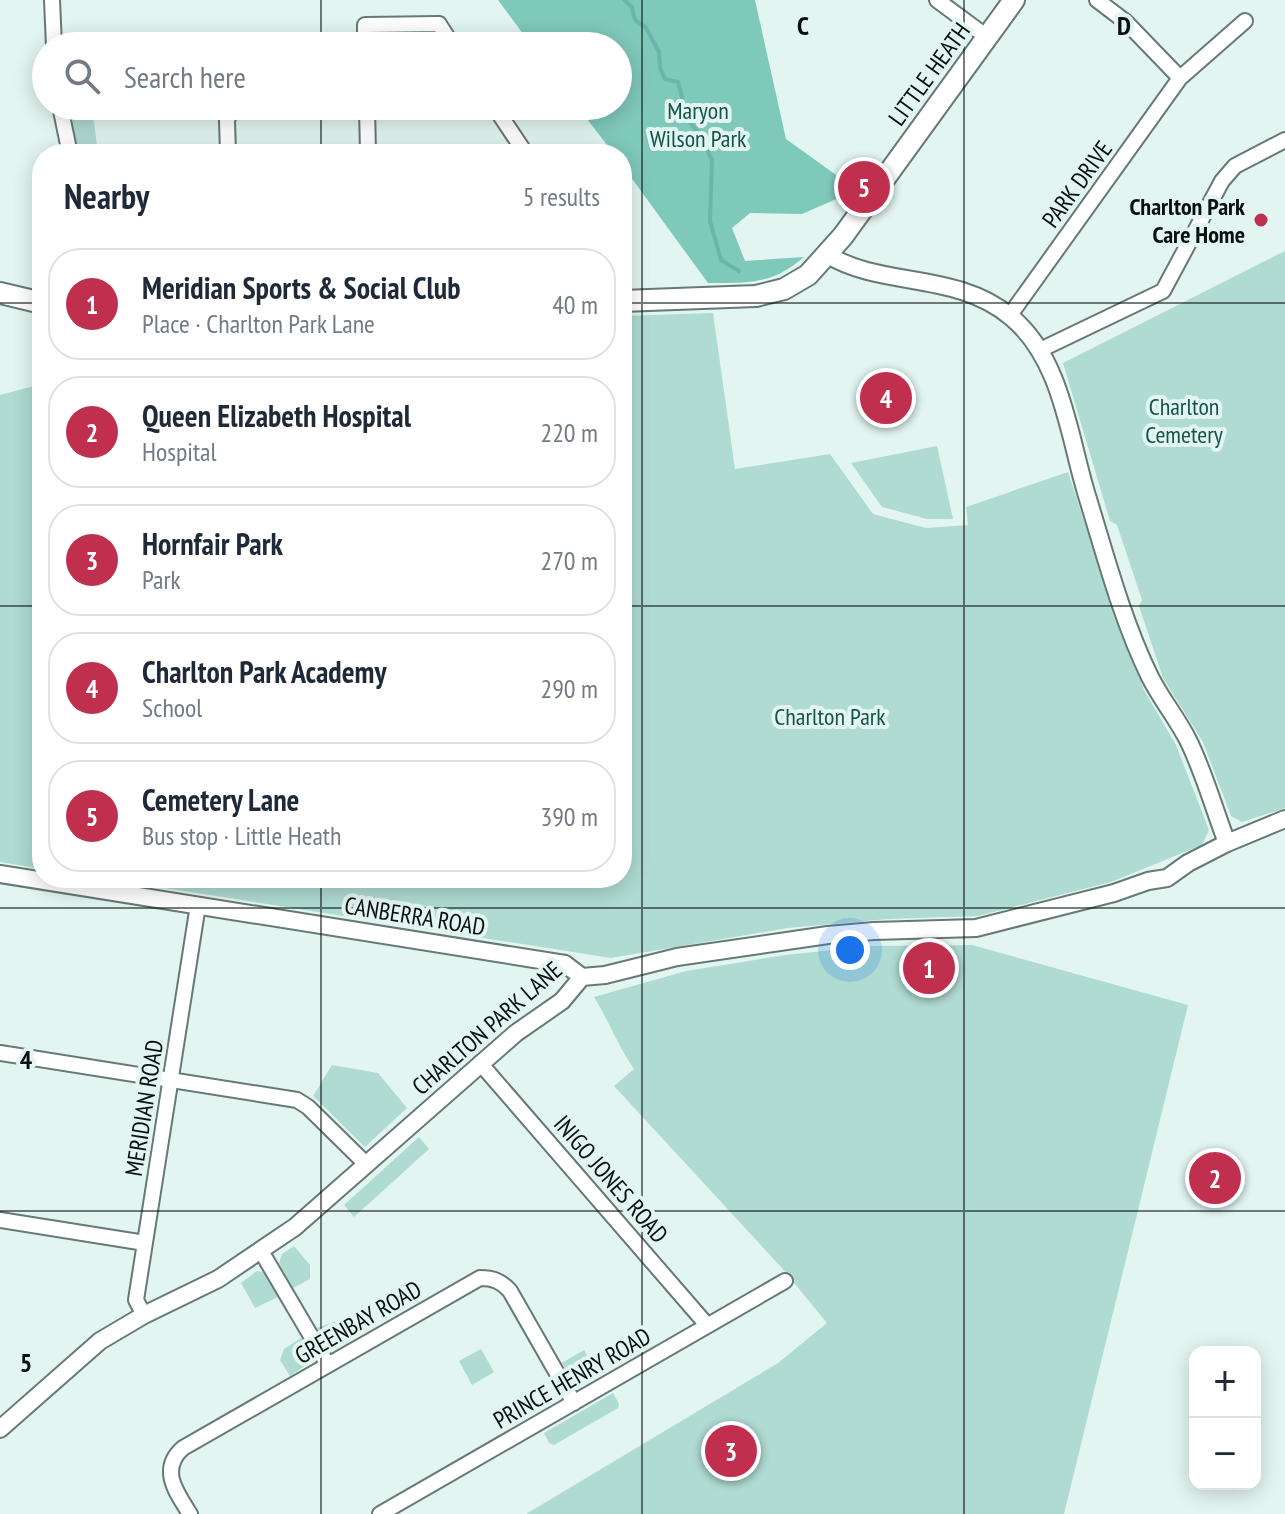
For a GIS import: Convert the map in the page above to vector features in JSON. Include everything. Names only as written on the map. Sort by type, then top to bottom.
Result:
[{"type":"main road","name":"LITTLE HEATH","points":[[632,301],[770,294],[797,283],[828,255],[1014,0]]},
{"type":"main road","points":[[0,293],[32,301]]},
{"type":"street","points":[[52,0],[53,32]]},
{"type":"street","points":[[937,0],[987,37]]},
{"type":"street","points":[[1097,0],[1126,22],[1180,78]]},
{"type":"street","name":"PARK DRIVE","points":[[1010,315],[1180,78],[1245,21]]},
{"type":"street","points":[[365,32],[365,25],[439,24],[444,32]]},
{"type":"street","points":[[63,120],[68,144]]},
{"type":"street","points":[[227,120],[228,144]]},
{"type":"street","points":[[367,120],[368,144]]},
{"type":"street","points":[[503,120],[519,144]]},
{"type":"street","points":[[1040,350],[1163,291],[1222,181],[1235,166],[1285,140]]},
{"type":"street","points":[[828,255],[873,271],[965,291],[1010,315],[1040,350],[1054,383],[1126,615],[1150,678],[1188,740],[1227,843]]},
{"type":"street","name":"CHARLTON PARK LANE","points":[[0,1429],[100,1341],[144,1315],[218,1279],[306,1218],[480,1063],[562,1001],[582,977],[605,975],[677,957],[798,939],[874,931],[976,928],[1167,878],[1227,843],[1285,819]]},
{"type":"street","name":"CANBERRA ROAD","points":[[0,874],[32,879]]},
{"type":"street","name":"CANBERRA ROAD","points":[[89,888],[565,964],[582,977]]},
{"type":"street","name":"MERIDIAN ROAD","points":[[144,1315],[136,1300],[198,905]]},
{"type":"street","points":[[0,1053],[297,1100],[367,1165]]},
{"type":"street","name":"INIGO JONES ROAD","points":[[480,1063],[707,1325]]},
{"type":"street","points":[[0,1220],[145,1243]]},
{"type":"street","points":[[261,1251],[328,1365]]},
{"type":"street","name":"GREENBAY ROAD","points":[[190,1514],[171,1479],[170,1469],[176,1454],[468,1282],[480,1278],[493,1278],[510,1291],[574,1403]]},
{"type":"street","name":"PRINCE HENRY ROAD","points":[[380,1514],[785,1281]]},
{"type":"green space","name":"Maryon Wilson Park","points":[[498,0],[755,0],[786,139],[857,190],[802,214],[750,213],[732,228],[745,261],[804,257],[770,278],[708,283],[632,179],[632,144],[606,144],[588,120],[632,120],[632,32],[522,32]]},
{"type":"green space","points":[[70,120],[94,120],[97,144],[74,144]]},
{"type":"green space","name":"Charlton Cemetery","points":[[1285,251],[1285,808],[1242,822],[1231,816],[1203,742],[1163,678],[1139,606],[1142,600],[1117,525],[1110,521],[1063,363]]},
{"type":"green space","name":"Charlton Park","points":[[713,313],[735,469],[830,454],[873,514],[926,528],[968,525],[966,507],[1068,472],[1144,690],[1176,745],[1209,830],[1202,845],[1111,882],[978,916],[888,919],[788,928],[611,958],[165,888],[632,888],[632,316]]},
{"type":"green space","points":[[32,387],[32,867],[0,862],[0,395]]},
{"type":"green space","points":[[937,446],[953,519],[927,519],[882,507],[851,463]]},
{"type":"green space","points":[[972,945],[1188,1005],[1064,1514],[526,1514],[778,1363],[827,1323],[781,1267],[614,1086],[634,1069],[594,997],[686,971],[785,955],[871,946]]},
{"type":"green space","points":[[332,1065],[378,1073],[407,1108],[365,1147],[313,1096]]},
{"type":"green space","points":[[419,1137],[429,1149],[354,1217],[344,1205]]},
{"type":"green space","points":[[294,1246],[310,1265],[310,1279],[293,1288],[279,1263],[282,1254]]},
{"type":"green space","points":[[257,1271],[263,1272],[278,1297],[255,1308],[241,1283]]},
{"type":"green space","points":[[339,1320],[345,1321],[355,1338],[335,1350],[328,1348],[317,1328]]},
{"type":"green space","points":[[301,1338],[312,1361],[290,1376],[280,1360],[284,1349]]},
{"type":"green space","points":[[481,1349],[494,1372],[472,1385],[459,1361]]},
{"type":"green space","points":[[584,1350],[598,1374],[576,1384],[562,1363]]},
{"type":"green space","points":[[613,1393],[618,1408],[554,1445],[549,1443],[544,1433]]},
{"type":"waterway","points":[[624,0],[632,7],[637,21],[645,26],[659,52],[660,68],[665,79],[678,82],[682,113],[698,132],[712,160],[710,221],[721,260],[739,271]]},
{"type":"place","name":"Cemetery Lane","points":[[864,187]]},
{"type":"place","name":"Charlton Park Care Home","points":[[1261,220]]},
{"type":"place","name":"Charlton Park Academy","points":[[886,398]]},
{"type":"place","name":"Meridian Sports & Social Club","points":[[929,968]]},
{"type":"place","name":"Queen Elizabeth Hospital","points":[[1215,1178]]},
{"type":"place","name":"Hornfair Park","points":[[731,1451]]}]
